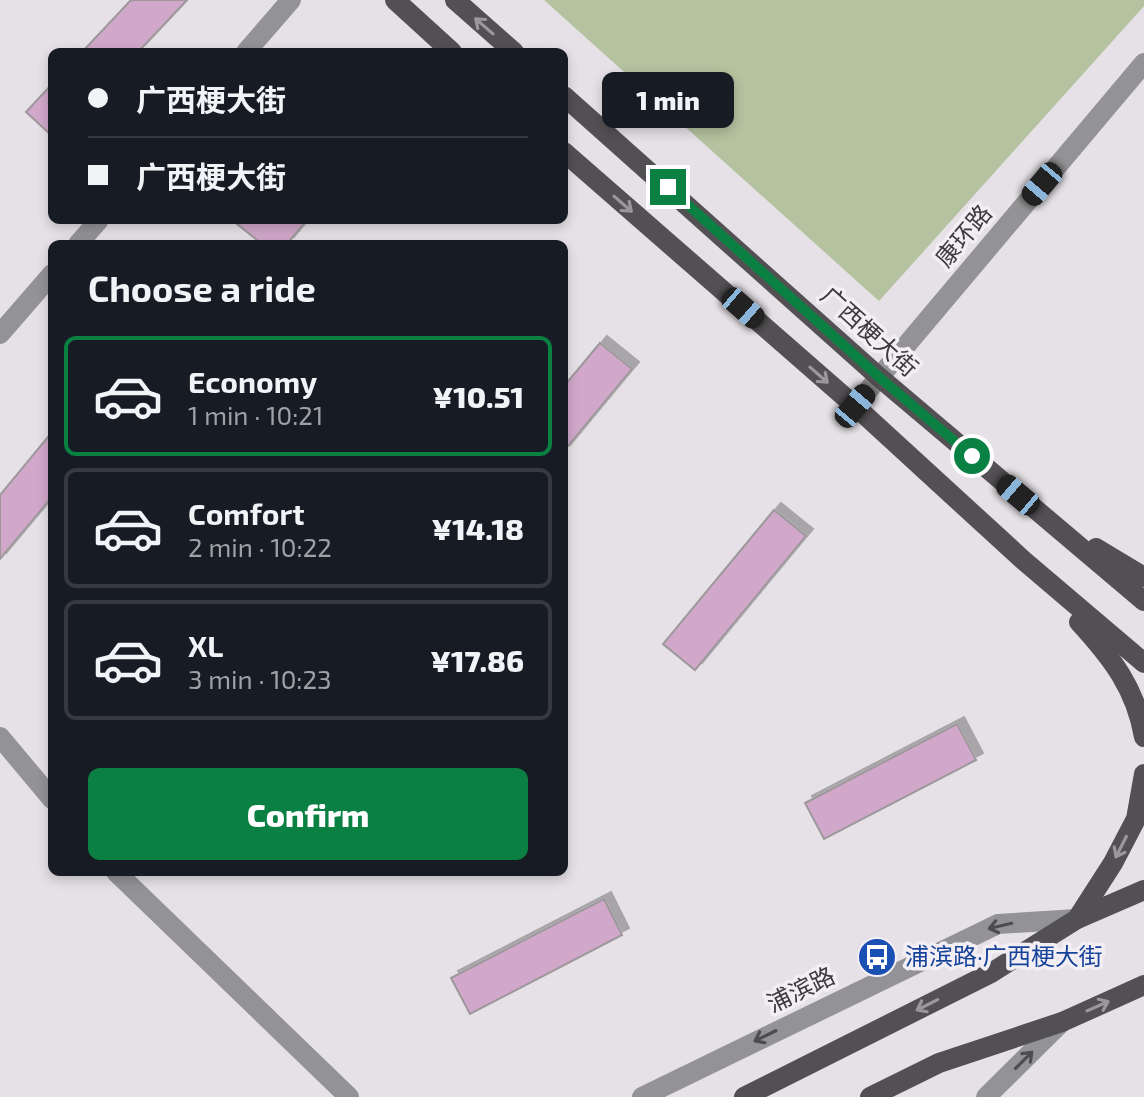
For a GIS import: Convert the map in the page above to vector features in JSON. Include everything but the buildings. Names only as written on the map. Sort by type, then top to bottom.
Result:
[{"type":"main road","points":[[395,0],[448,48]]},
{"type":"main road","points":[[455,0],[509,48]]},
{"type":"main road","name":"广西梗大街","points":[[568,100],[879,377],[1144,601]]},
{"type":"main road","points":[[568,155],[855,406],[1023,560],[1144,663]]},
{"type":"main road","points":[[1042,515],[1144,577]]},
{"type":"main road","points":[[1023,560],[1112,657],[1139,709],[1144,737]]},
{"type":"main road","points":[[1077,919],[1113,863],[1136,819],[1144,774]]},
{"type":"main road","name":"浦滨路","points":[[744,1097],[991,973],[1077,919],[1138,896]]},
{"type":"main road","points":[[870,1097],[939,1063],[1062,1022],[1143,985]]},
{"type":"street","points":[[249,48],[291,0]]},
{"type":"street","name":"康环路","points":[[855,406],[1144,63]]},
{"type":"street","points":[[82,240],[96,224]]},
{"type":"street","points":[[0,334],[48,279]]},
{"type":"street","points":[[0,737],[48,794]]},
{"type":"street","points":[[120,876],[349,1097]]},
{"type":"street","name":"浦滨路","points":[[642,1097],[998,924],[1077,919]]},
{"type":"street","points":[[986,1097],[1062,1022]]},
{"type":"green space","points":[[544,0],[1144,0],[1144,6],[879,301]]},
{"type":"place","name":"浦滨路·广西梗大街","points":[[877,957]]},
{"type":"route","points":[[668,187],[879,377],[972,456]]}]
